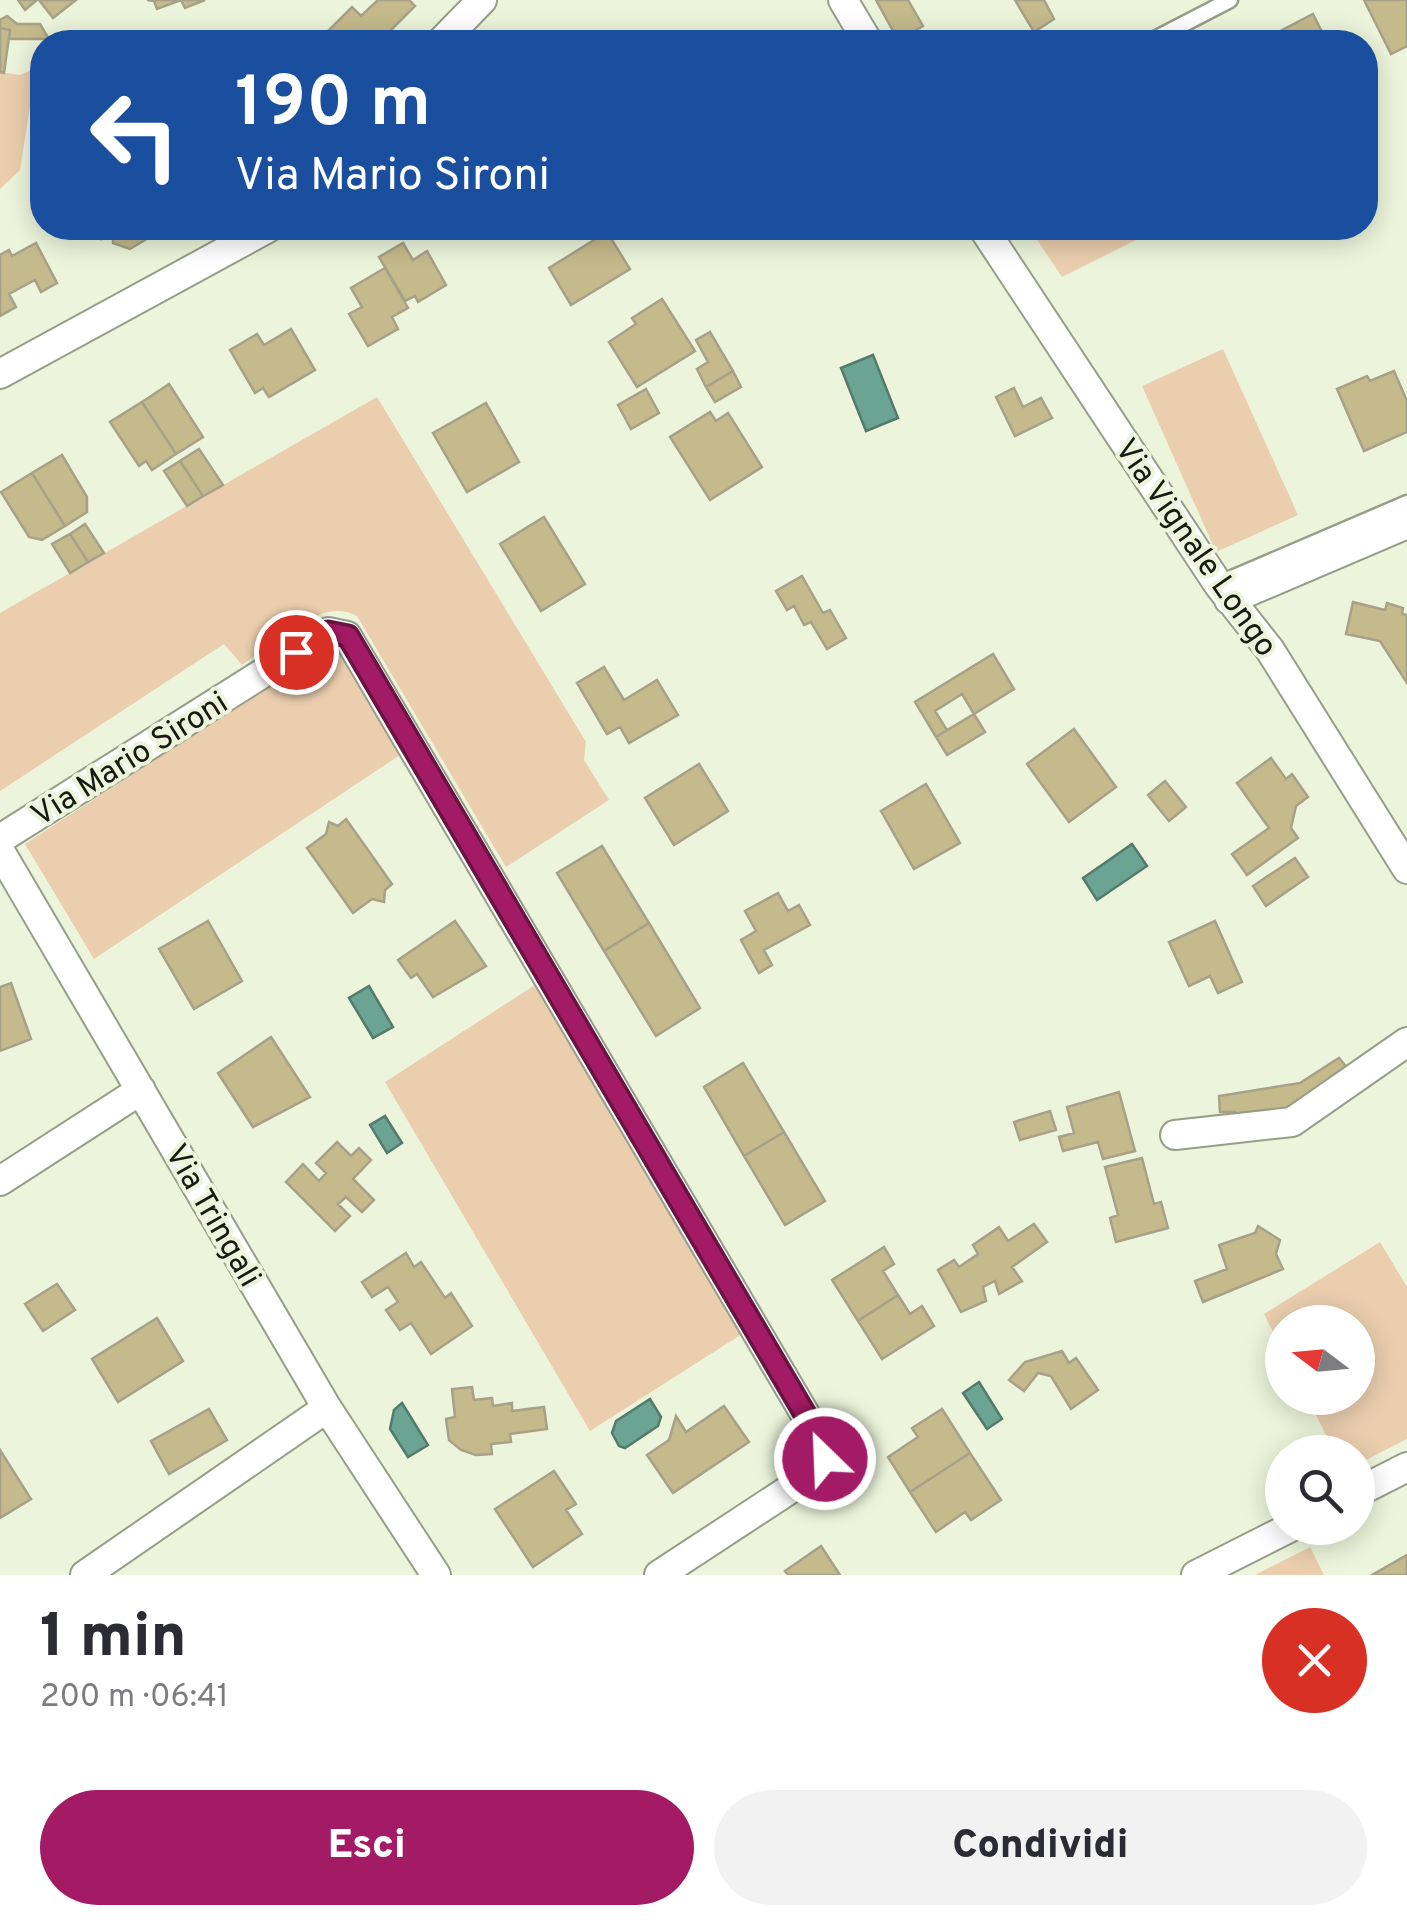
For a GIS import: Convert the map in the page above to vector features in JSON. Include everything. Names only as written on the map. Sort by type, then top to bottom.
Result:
[{"type":"street","points":[[453,30],[482,0]]},
{"type":"street","points":[[843,0],[861,30]]},
{"type":"street","points":[[0,374],[246,240]]},
{"type":"street","name":"Via Vignale Longo","points":[[990,240],[1224,592],[1270,650],[1407,869]]},
{"type":"street","points":[[1224,592],[1407,524]]},
{"type":"street","name":"Via Mario Sironi","points":[[0,838],[328,632],[348,636],[825,1448],[819,1470],[659,1575]]},
{"type":"street","name":"Via Tringali","points":[[0,851],[327,1408],[436,1575]]},
{"type":"street","points":[[1175,1135],[1292,1122],[1407,1042]]},
{"type":"street","points":[[0,1181],[141,1090]]},
{"type":"street","points":[[84,1575],[327,1408]]},
{"type":"street","points":[[1375,1483],[1407,1467]]},
{"type":"street","points":[[1196,1575],[1265,1540]]},
{"type":"lane","points":[[1172,30],[1230,0]]},
{"type":"lane","points":[[1224,592],[1407,503]]},
{"type":"shaded area","points":[[30,70],[30,107],[20,170],[0,189],[0,72],[20,75]]},
{"type":"shaded area","points":[[1037,240],[1136,240],[1062,277]]},
{"type":"shaded area","points":[[1223,349],[1298,515],[1216,552],[1142,386]]},
{"type":"shaded area","points":[[377,397],[586,742],[584,760],[609,800],[506,867],[357,616],[343,611],[328,612],[297,625],[242,665],[224,644],[0,791],[0,613]]},
{"type":"shaded area","points":[[329,646],[337,648],[400,755],[94,959],[25,844]]},
{"type":"shaded area","points":[[538,983],[742,1334],[590,1431],[385,1082]]},
{"type":"shaded area","points":[[1380,1242],[1407,1287],[1407,1439],[1375,1455],[1375,1435],[1326,1435],[1316,1415],[1375,1415],[1375,1305],[1278,1305]]},
{"type":"shaded area","points":[[1310,1547],[1324,1575],[1255,1575]]},
{"type":"water","points":[[873,355],[898,418],[866,431],[841,368]]},
{"type":"water","points":[[1132,844],[1147,866],[1097,900],[1083,878]]},
{"type":"water","points":[[369,986],[393,1027],[373,1038],[349,998]]},
{"type":"water","points":[[385,1116],[402,1143],[387,1153],[370,1125]]},
{"type":"water","points":[[979,1382],[1002,1419],[987,1429],[963,1393]]},
{"type":"water","points":[[650,1399],[661,1417],[658,1426],[625,1448],[619,1446],[612,1433],[616,1421]]},
{"type":"water","points":[[402,1403],[428,1445],[408,1457],[390,1429],[394,1410]]},
{"type":"building","points":[[18,0],[37,0],[25,10]]},
{"type":"building","points":[[39,0],[76,0],[53,18]]},
{"type":"building","points":[[147,0],[181,0],[157,9],[154,1]]},
{"type":"building","points":[[181,0],[205,0],[185,8]]},
{"type":"building","points":[[378,0],[409,0],[415,6],[391,30],[329,30],[352,7],[361,16]]},
{"type":"building","points":[[876,0],[908,0],[923,26],[916,30],[892,30]]},
{"type":"building","points":[[1015,0],[1044,0],[1054,19],[1033,30]]},
{"type":"building","points":[[1364,0],[1407,0],[1407,46],[1391,54]]},
{"type":"building","points":[[1313,14],[1321,30],[1282,30]]},
{"type":"building","points":[[7,16],[17,24],[40,24],[44,30],[30,30],[30,39],[9,39],[10,30],[0,28],[0,20]]},
{"type":"building","points":[[0,28],[10,30],[4,73],[0,72]]},
{"type":"building","points":[[113,240],[145,240],[130,249]]},
{"type":"building","points":[[594,240],[612,240],[630,269],[571,305],[549,268]]},
{"type":"building","points":[[36,243],[57,283],[41,292],[35,280],[9,294],[16,307],[0,316],[0,255],[9,250],[12,256]]},
{"type":"building","points":[[403,243],[413,260],[427,251],[446,285],[418,302],[415,296],[405,301],[379,257]]},
{"type":"building","points":[[385,268],[408,308],[392,317],[398,329],[368,346],[349,314],[362,307],[351,288]]},
{"type":"building","points":[[662,299],[695,351],[637,387],[609,342],[636,324],[632,318]]},
{"type":"building","points":[[291,329],[315,370],[269,397],[263,388],[255,393],[230,350],[257,334],[264,345]]},
{"type":"building","points":[[710,332],[733,371],[706,387],[697,369],[708,362],[696,340]]},
{"type":"building","points":[[733,371],[741,387],[715,402],[706,387]]},
{"type":"building","points":[[1394,371],[1407,401],[1407,432],[1364,451],[1337,389],[1367,376],[1370,381]]},
{"type":"building","points":[[169,384],[203,437],[176,454],[142,402]]},
{"type":"building","points":[[1014,388],[1023,407],[1041,398],[1052,418],[1015,436],[996,397]]},
{"type":"building","points":[[646,389],[659,413],[631,429],[618,405]]},
{"type":"building","points":[[142,402],[176,454],[152,470],[146,461],[139,466],[110,422]]},
{"type":"building","points":[[486,403],[519,462],[467,492],[433,433]]},
{"type":"building","points":[[710,412],[716,421],[728,413],[762,467],[710,500],[670,437]]},
{"type":"building","points":[[199,449],[223,485],[203,496],[180,461]]},
{"type":"building","points":[[62,455],[87,497],[87,512],[65,526],[32,473]]},
{"type":"building","points":[[180,461],[203,496],[187,506],[164,471]]},
{"type":"building","points":[[32,473],[65,526],[42,540],[29,537],[1,492]]},
{"type":"building","points":[[544,517],[585,584],[541,611],[500,544]]},
{"type":"building","points":[[85,524],[104,553],[88,562],[70,534]]},
{"type":"building","points":[[70,534],[88,562],[70,573],[52,544]]},
{"type":"building","points":[[802,576],[823,613],[830,610],[846,638],[827,649],[811,622],[804,625],[794,606],[787,610],[776,591]]},
{"type":"building","points":[[1353,602],[1385,610],[1387,603],[1403,608],[1402,614],[1407,615],[1407,683],[1380,641],[1346,634]]},
{"type":"building","points":[[993,654],[1014,689],[974,714],[962,694],[935,711],[947,730],[936,737],[915,702]]},
{"type":"building","points":[[604,667],[624,700],[657,680],[678,715],[629,743],[620,727],[607,734],[577,683]]},
{"type":"building","points":[[974,714],[985,732],[947,755],[936,737]]},
{"type":"building","points":[[1074,729],[1116,787],[1069,822],[1027,764]]},
{"type":"building","points":[[1271,758],[1286,779],[1292,774],[1308,797],[1296,806],[1291,828],[1298,838],[1247,875],[1232,854],[1269,828],[1237,783]]},
{"type":"building","points":[[699,764],[728,811],[674,845],[645,798]]},
{"type":"building","points":[[1165,781],[1186,807],[1169,821],[1148,795]]},
{"type":"building","points":[[926,784],[960,843],[914,869],[881,811]]},
{"type":"building","points":[[346,819],[392,884],[385,890],[384,902],[372,899],[353,913],[307,848],[326,834],[329,822],[338,826]]},
{"type":"building","points":[[602,846],[649,923],[604,951],[557,873]]},
{"type":"building","points":[[1295,858],[1308,877],[1266,906],[1253,886]]},
{"type":"building","points":[[778,893],[788,911],[799,905],[810,925],[764,950],[772,965],[759,973],[741,940],[756,931],[745,911]]},
{"type":"building","points":[[208,921],[242,981],[194,1009],[159,949]]},
{"type":"building","points":[[455,921],[486,966],[433,997],[417,974],[411,978],[398,960]]},
{"type":"building","points":[[1215,921],[1242,982],[1218,993],[1210,976],[1189,986],[1169,942]]},
{"type":"building","points":[[649,923],[700,1008],[656,1036],[604,951]]},
{"type":"building","points":[[11,983],[31,1039],[0,1051],[0,987]]},
{"type":"building","points":[[271,1037],[310,1097],[253,1127],[218,1073]]},
{"type":"building","points":[[1339,1058],[1349,1070],[1289,1110],[1236,1118],[1235,1112],[1220,1112],[1219,1096],[1300,1083]]},
{"type":"building","points":[[743,1063],[784,1132],[744,1156],[704,1087]]},
{"type":"building","points":[[1119,1092],[1135,1151],[1103,1159],[1098,1142],[1063,1151],[1059,1137],[1074,1133],[1067,1107]]},
{"type":"building","points":[[1050,1111],[1056,1130],[1020,1140],[1014,1122]]},
{"type":"building","points":[[784,1132],[825,1201],[785,1225],[744,1156]]},
{"type":"building","points":[[337,1142],[351,1156],[359,1148],[371,1160],[353,1179],[374,1200],[362,1212],[346,1197],[338,1204],[350,1216],[335,1231],[286,1182],[303,1164],[319,1181],[326,1173],[316,1163]]},
{"type":"building","points":[[1142,1158],[1154,1204],[1161,1202],[1168,1228],[1116,1242],[1110,1218],[1118,1215],[1105,1167]]},
{"type":"building","points":[[1034,1224],[1047,1242],[1012,1267],[1022,1281],[999,1294],[995,1281],[983,1287],[986,1301],[961,1312],[938,1270],[954,1260],[959,1267],[978,1254],[973,1245],[999,1227],[1008,1241]]},
{"type":"building","points":[[1258,1226],[1280,1240],[1276,1254],[1283,1269],[1203,1302],[1195,1281],[1227,1269],[1219,1245],[1255,1233]]},
{"type":"building","points":[[884,1247],[894,1264],[883,1271],[898,1295],[858,1321],[832,1280]]},
{"type":"building","points":[[406,1253],[414,1267],[421,1262],[445,1298],[451,1293],[472,1326],[431,1354],[411,1323],[400,1330],[386,1310],[398,1302],[388,1287],[372,1297],[362,1282]]},
{"type":"building","points":[[57,1284],[75,1310],[43,1331],[25,1304]]},
{"type":"building","points":[[898,1295],[910,1314],[922,1306],[934,1326],[882,1359],[858,1321]]},
{"type":"building","points":[[157,1318],[183,1361],[118,1402],[92,1359]]},
{"type":"building","points":[[1062,1351],[1069,1363],[1076,1358],[1098,1390],[1071,1409],[1051,1376],[1038,1373],[1024,1391],[1009,1380],[1025,1362]]},
{"type":"building","points":[[472,1387],[474,1400],[492,1398],[493,1406],[512,1403],[512,1411],[544,1407],[547,1429],[510,1434],[511,1442],[491,1444],[492,1454],[476,1455],[461,1450],[449,1440],[446,1419],[455,1417],[452,1389]]},
{"type":"building","points":[[724,1406],[749,1442],[673,1493],[647,1455],[669,1440],[676,1416],[686,1432]]},
{"type":"building","points":[[209,1409],[227,1440],[169,1474],[151,1441]]},
{"type":"building","points":[[942,1409],[970,1453],[910,1492],[888,1457],[918,1437],[912,1428]]},
{"type":"building","points":[[0,1450],[31,1499],[0,1518]]},
{"type":"building","points":[[970,1453],[1001,1500],[971,1520],[965,1512],[936,1532],[910,1492]]},
{"type":"building","points":[[554,1471],[576,1504],[566,1510],[582,1534],[533,1567],[495,1509]]},
{"type":"building","points":[[821,1546],[840,1575],[788,1575],[785,1571]]},
{"type":"building","points":[[1407,1555],[1407,1575],[1372,1575]]},
{"type":"route","points":[[296,652],[328,632],[348,636],[825,1448],[825,1459]]}]
